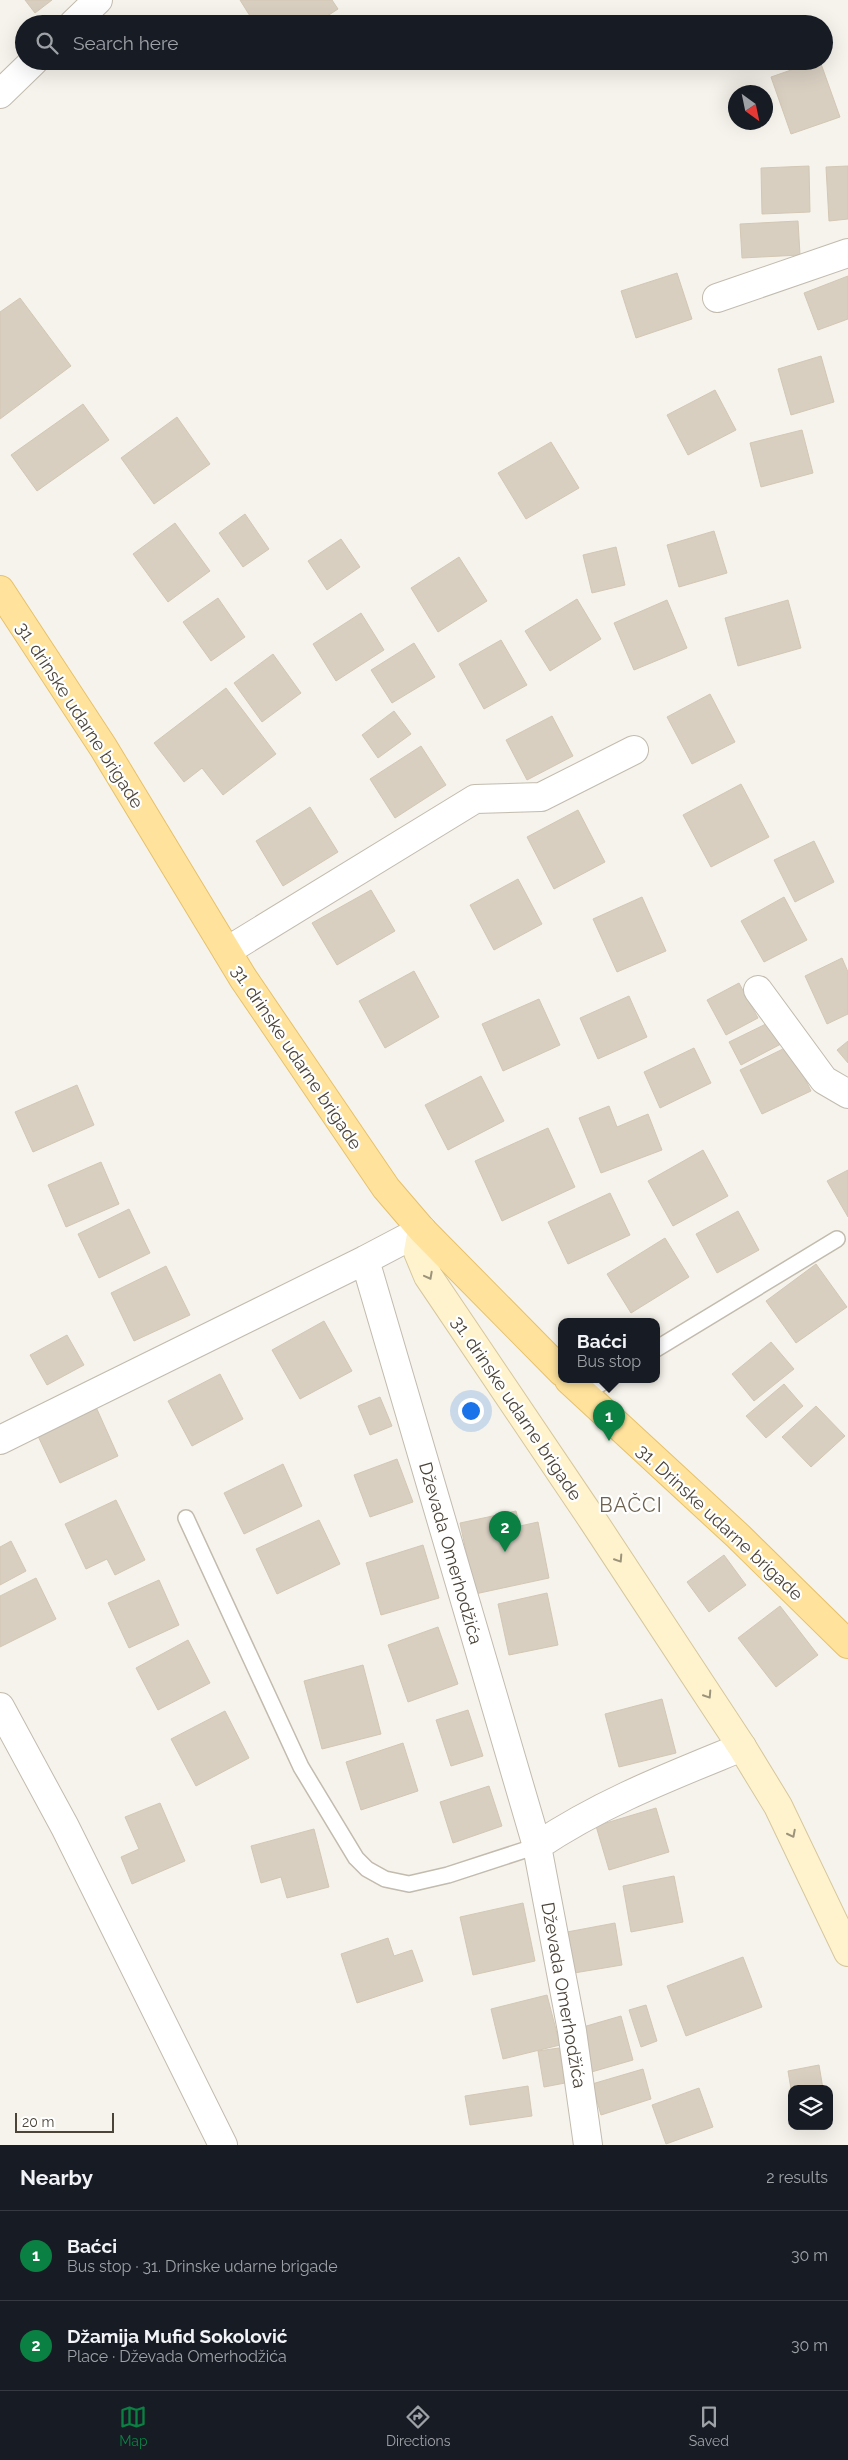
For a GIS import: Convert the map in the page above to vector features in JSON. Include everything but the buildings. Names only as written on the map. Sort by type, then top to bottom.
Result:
[{"type":"main road","name":"31. drinske udarne brigade","points":[[0,590],[102,747],[227,951],[349,1136],[386,1188],[422,1230],[418,1252],[428,1276],[592,1519],[742,1747],[778,1806],[848,1952]]},
{"type":"main road","points":[[422,1230],[558,1368]]},
{"type":"main road","name":"31. Drinske udarne brigade","points":[[576,1387],[738,1536],[848,1644]]},
{"type":"street","points":[[83,15],[98,0]]},
{"type":"street","points":[[0,94],[25,70]]},
{"type":"street","points":[[717,298],[848,253]]},
{"type":"street","points":[[227,951],[476,799],[541,797],[634,750]]},
{"type":"street","points":[[758,990],[824,1080],[848,1094]]},
{"type":"street","points":[[0,1440],[422,1230]]},
{"type":"street","name":"Dževada Omerhodžića","points":[[364,1260],[537,1846],[572,2031],[588,2145]]},
{"type":"street","points":[[0,1707],[65,1827],[223,2145]]},
{"type":"street","points":[[537,1846],[571,1823],[625,1795],[742,1747]]},
{"type":"lane","points":[[660,1347],[837,1239]]},
{"type":"lane","points":[[576,1387],[594,1383]]},
{"type":"lane","points":[[186,1518],[301,1766],[356,1858],[368,1869],[385,1879],[408,1884],[448,1875],[537,1846]]},
{"type":"place","name":"Baćci","points":[[609,1441]]},
{"type":"place","name":"Džamija Mufid Sokolović","points":[[505,1552]]},
{"type":"district","name":"BAČCI","points":[[631,1505]]}]
